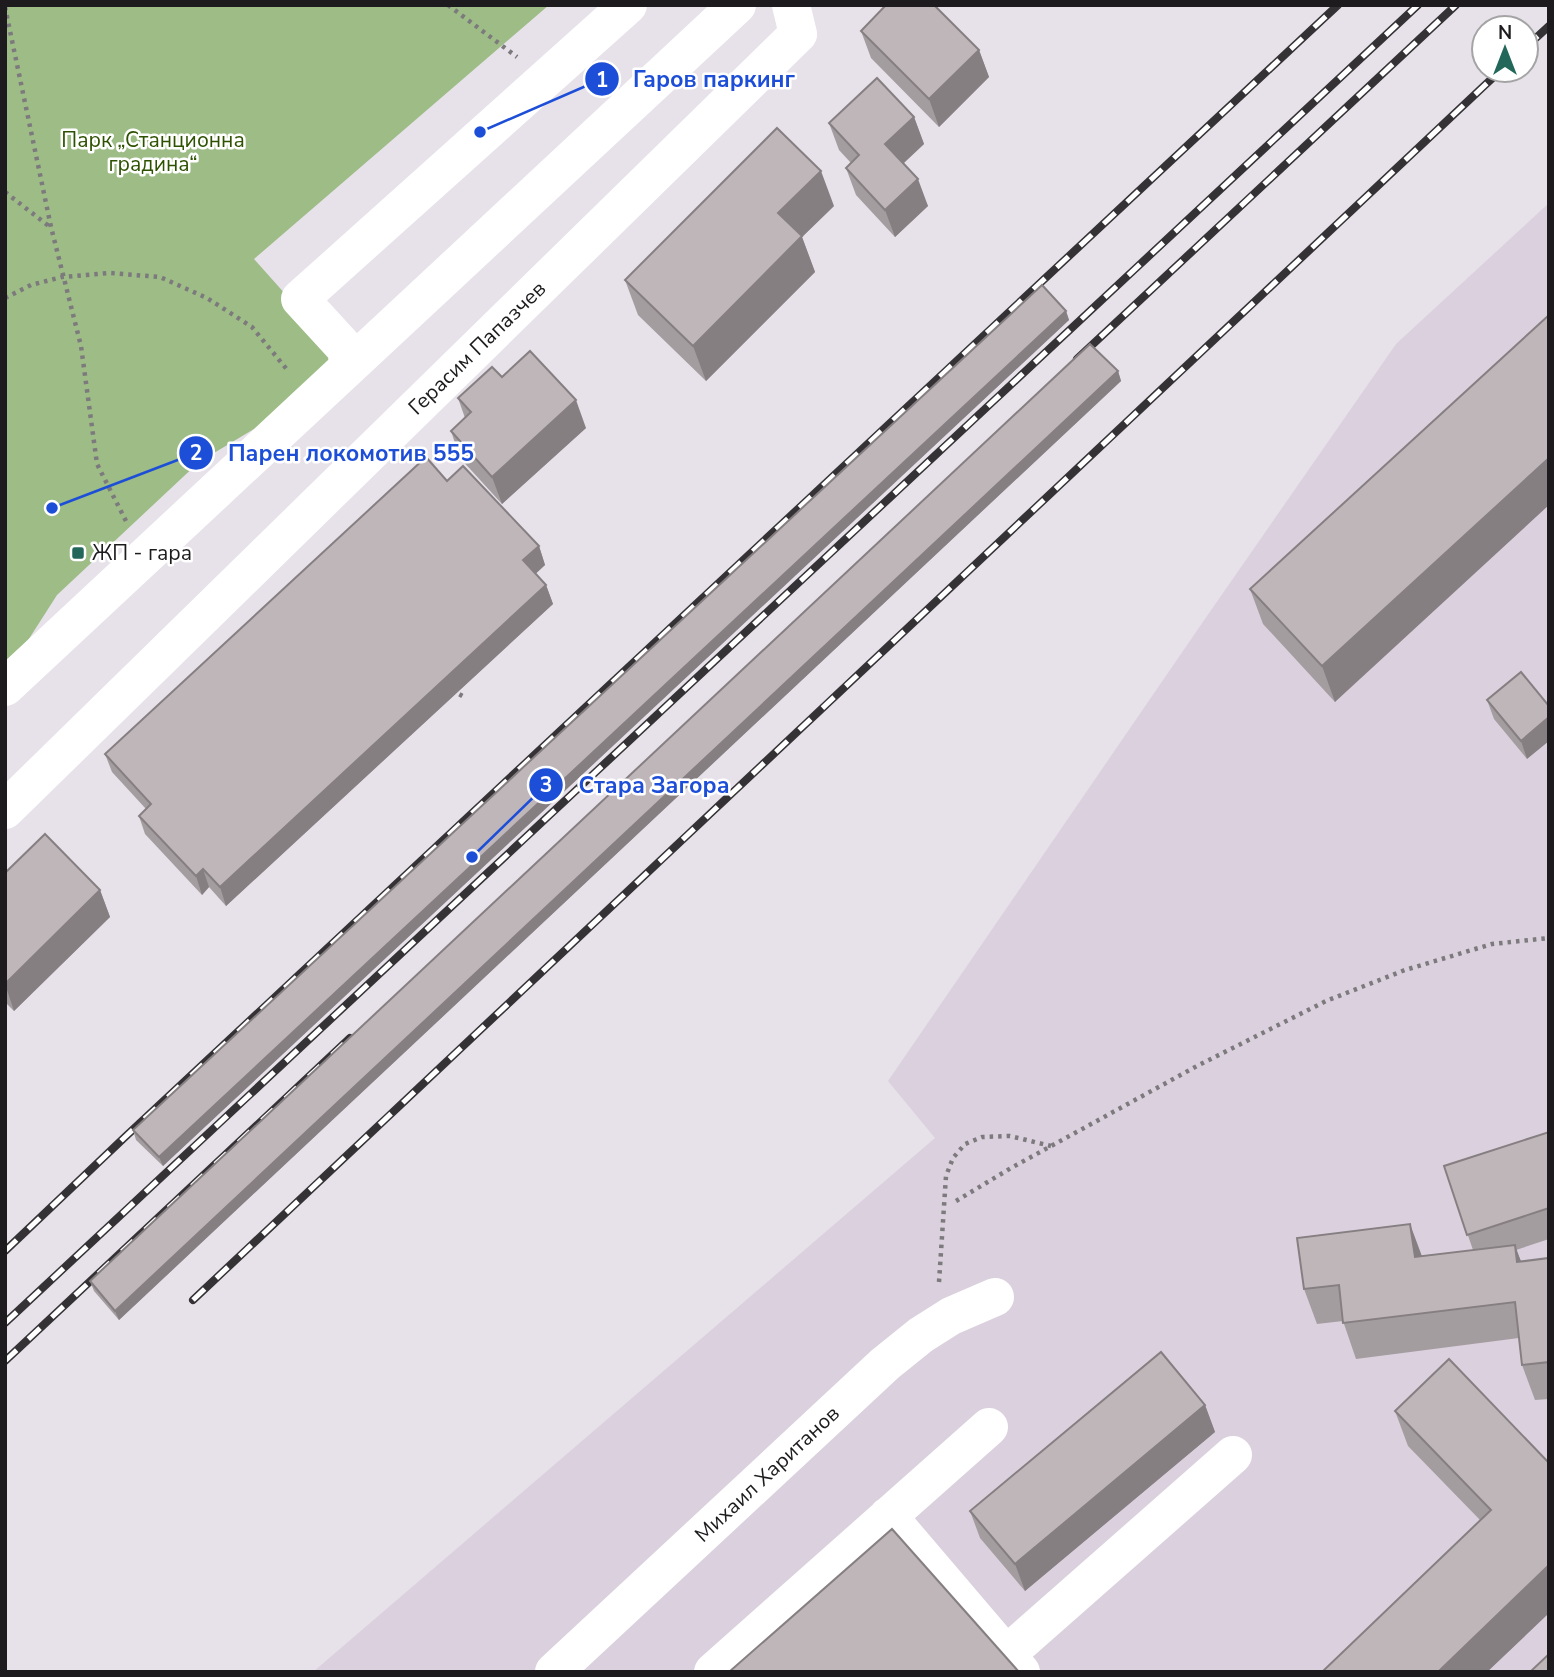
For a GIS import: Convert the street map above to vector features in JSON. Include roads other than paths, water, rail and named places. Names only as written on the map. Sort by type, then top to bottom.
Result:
[{"type":"street","points":[[356,360],[300,299],[628,5]]},
{"type":"street","points":[[5,687],[737,5]]},
{"type":"street","name":"Герасим Папазчев","points":[[5,810],[794,20]]},
{"type":"street","name":"Михаил Хаританов","points":[[555,1672],[885,1364],[920,1335],[951,1316],[995,1297]]},
{"type":"street","points":[[713,1672],[989,1427]]},
{"type":"street","points":[[888,1516],[1014,1663],[1233,1455]]},
{"type":"railway","points":[[5,1251],[1338,5]]},
{"type":"railway","points":[[5,1323],[1418,5]]},
{"type":"railway","points":[[1077,359],[1456,5]]},
{"type":"railway","points":[[1540,34],[1549,26]]},
{"type":"railway","points":[[193,1300],[1486,84]]},
{"type":"railway","points":[[5,1361],[350,1038]]},
{"type":"place","name":"Гаров паркинг","points":[[480,132]]},
{"type":"place","name":"Парен локомотив 555","points":[[52,508]]},
{"type":"place","name":"ЖП - гара","points":[[78,553]]},
{"type":"place","name":"Стара Загора","points":[[472,857]]},
{"type":"park label","name":"Парк „Станционна градина“","points":[[153,152]]}]
